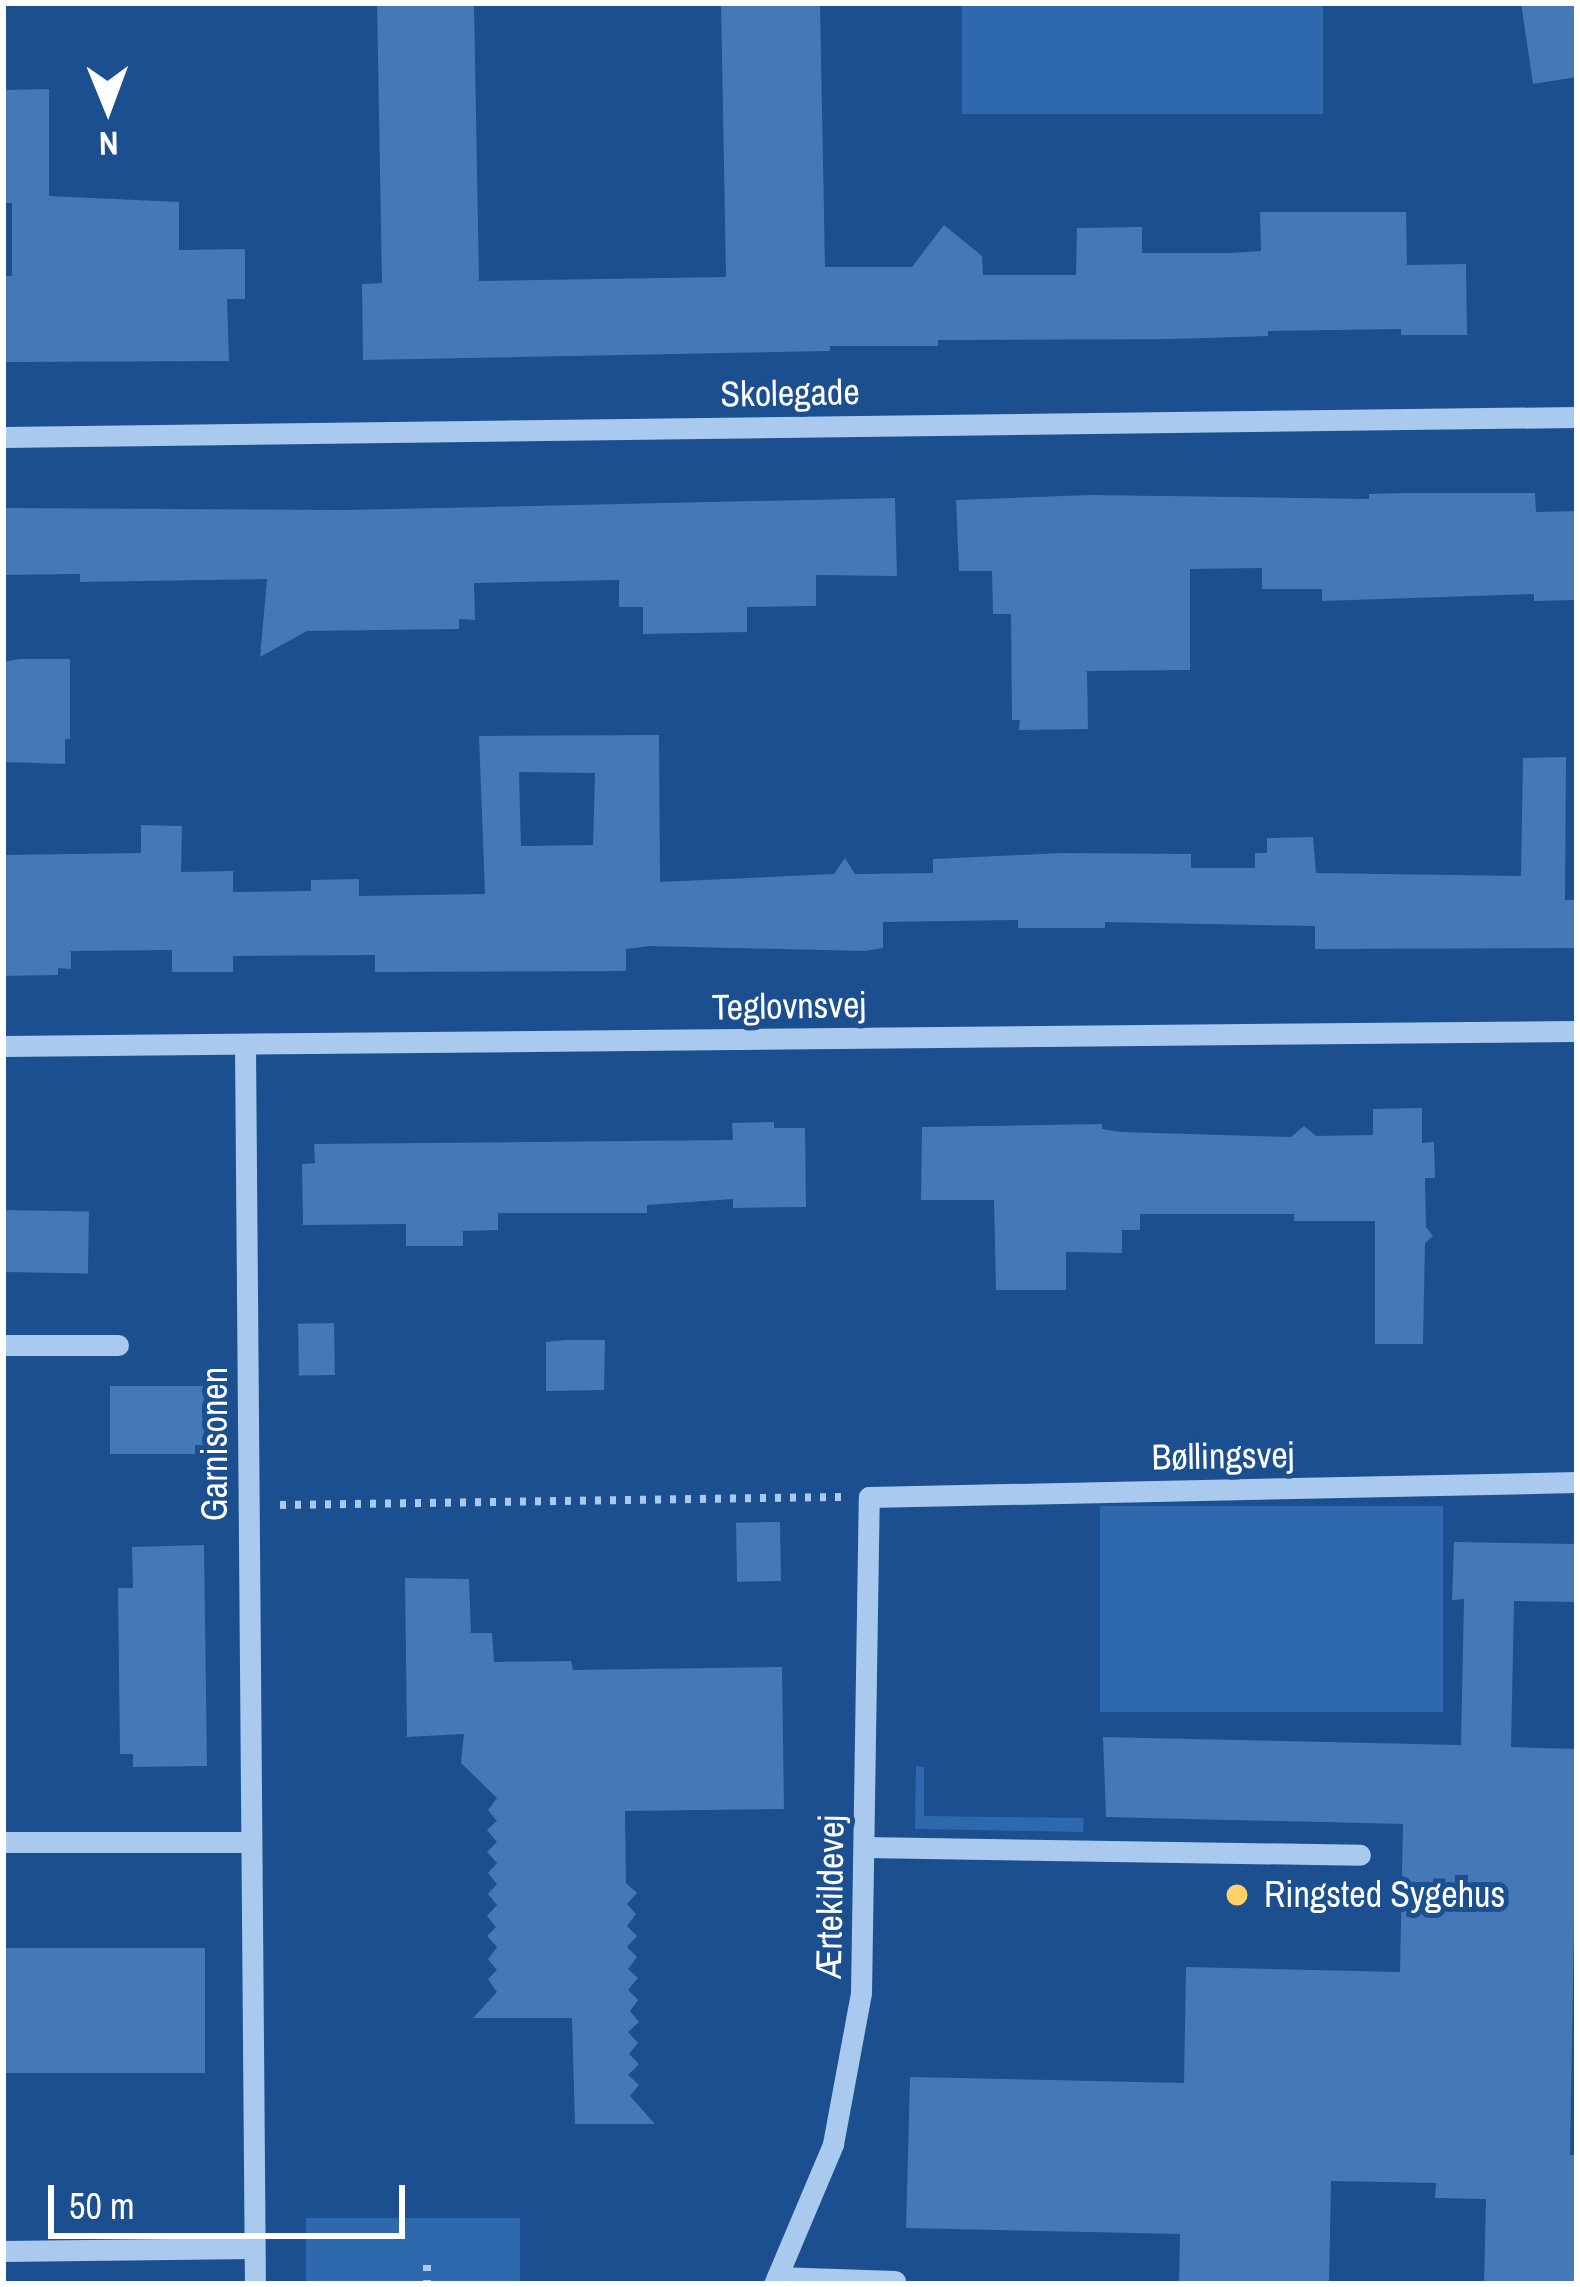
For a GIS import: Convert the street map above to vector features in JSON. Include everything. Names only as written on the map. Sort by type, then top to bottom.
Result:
[{"type":"street","name":"Skolegade","points":[[3,437],[1577,418]]},
{"type":"street","name":"Teglovnsvej","points":[[3,1046],[1577,1030]]},
{"type":"street","name":"Garnisonen","points":[[244,1045],[255,2284]]},
{"type":"street","points":[[3,1345],[118,1345]]},
{"type":"street","name":"Bøllingsvej","points":[[869,1497],[1577,1482]]},
{"type":"street","name":"Ærtekildevej","points":[[776,2280],[833,2144],[861,1993],[869,1497]]},
{"type":"street","points":[[3,1842],[251,1842]]},
{"type":"street","points":[[864,1847],[1360,1856]]},
{"type":"street","points":[[3,2251],[254,2248]]},
{"type":"street","points":[[776,2280],[895,2281]]},
{"type":"path","points":[[248,1505],[869,1497]]},
{"type":"path","points":[[427,2265],[427,2284]]},
{"type":"shaded area","points":[[962,3],[1323,3],[1323,114],[962,114]]},
{"type":"shaded area","points":[[1100,1506],[1443,1506],[1443,1712],[1100,1712]]},
{"type":"shaded area","points":[[916,1766],[924,1767],[924,1816],[1084,1818],[1083,1832],[915,1829]]},
{"type":"shaded area","points":[[306,2218],[520,2218],[520,2284],[306,2284]]},
{"type":"building","points":[[377,3],[474,3],[479,281],[726,277],[721,3],[820,3],[825,267],[912,267],[944,225],[982,256],[983,275],[1076,275],[1077,228],[1142,227],[1142,253],[1231,253],[1261,251],[1260,212],[1406,212],[1407,265],[1466,264],[1467,335],[1401,335],[1401,329],[1268,331],[1268,336],[1174,339],[938,340],[938,346],[830,346],[830,351],[363,360],[362,284],[382,283]]},
{"type":"building","points":[[1521,3],[1577,3],[1577,77],[1533,84]]},
{"type":"building","points":[[49,89],[49,196],[179,202],[179,250],[245,249],[245,299],[227,299],[229,361],[3,362],[3,276],[12,276],[12,203],[3,203],[3,90]]},
{"type":"building","points":[[1535,493],[1536,512],[1577,511],[1577,600],[1534,601],[1534,594],[1322,601],[1322,589],[1262,589],[1262,568],[1190,569],[1190,670],[1087,671],[1088,729],[1019,730],[1020,720],[1012,720],[1011,614],[993,614],[992,571],[959,571],[956,500],[1091,495],[1369,499],[1369,494]]},
{"type":"building","points":[[895,498],[897,576],[816,575],[816,606],[747,607],[747,632],[643,634],[643,607],[619,607],[619,580],[474,583],[475,620],[459,619],[459,629],[307,631],[260,657],[267,579],[80,582],[80,574],[3,575],[3,508],[346,510]]},
{"type":"building","points":[[70,659],[70,739],[65,739],[65,764],[3,762],[3,662]]},
{"type":"building","points":[[659,735],[660,882],[834,874],[845,858],[855,874],[933,873],[933,859],[1062,853],[1191,854],[1191,868],[1255,868],[1255,853],[1267,853],[1267,838],[1313,837],[1316,873],[1521,876],[1523,758],[1566,757],[1565,900],[1577,900],[1577,948],[1315,949],[1315,926],[1105,922],[1105,928],[1018,928],[1018,920],[883,922],[883,948],[650,946],[626,949],[626,971],[375,972],[375,955],[233,956],[233,972],[172,972],[172,950],[71,951],[71,969],[58,968],[58,975],[3,976],[3,855],[141,853],[141,825],[182,826],[181,872],[233,871],[233,892],[311,891],[311,880],[359,879],[359,896],[485,894],[479,736]],"holes":[[[519,772],[595,773],[593,845],[521,846]]]},
{"type":"building","points":[[1422,1108],[1422,1143],[1434,1142],[1435,1178],[1425,1178],[1426,1227],[1433,1236],[1425,1243],[1423,1344],[1375,1344],[1375,1221],[1294,1221],[1294,1214],[1140,1214],[1140,1230],[1122,1230],[1122,1253],[1066,1252],[1066,1290],[996,1290],[994,1200],[921,1200],[922,1127],[1102,1124],[1102,1129],[1121,1132],[1291,1137],[1304,1126],[1316,1136],[1373,1135],[1373,1109]]},
{"type":"building","points":[[774,1122],[774,1128],[805,1128],[806,1207],[733,1208],[733,1199],[647,1205],[647,1213],[498,1213],[498,1230],[463,1231],[463,1246],[406,1246],[406,1224],[303,1225],[302,1164],[315,1163],[314,1144],[733,1140],[732,1123]]},
{"type":"building","points":[[3,1210],[89,1212],[88,1273],[3,1272]]},
{"type":"building","points":[[334,1323],[335,1375],[299,1376],[298,1324]]},
{"type":"building","points":[[605,1340],[604,1390],[546,1391],[546,1342]]},
{"type":"building","points":[[110,1386],[204,1386],[204,1454],[110,1454]]},
{"type":"building","points":[[780,1522],[781,1581],[737,1582],[736,1523]]},
{"type":"building","points":[[1454,1542],[1577,1544],[1577,1602],[1514,1601],[1511,1747],[1577,1749],[1570,2155],[1577,2155],[1577,2284],[1484,2284],[1486,2199],[1435,2198],[1436,2183],[1331,2181],[1329,2284],[1179,2284],[1180,2234],[906,2228],[910,2077],[1184,2083],[1186,1967],[1400,1972],[1403,1824],[1106,1817],[1103,1737],[1461,1745],[1464,1599],[1452,1600]]},
{"type":"building","points":[[204,1545],[207,1766],[133,1767],[133,1754],[120,1754],[118,1588],[133,1588],[132,1547]]},
{"type":"building","points":[[405,1578],[469,1579],[471,1633],[492,1633],[494,1662],[571,1661],[573,1670],[782,1667],[784,1809],[625,1811],[626,1883],[637,1893],[627,1904],[636,1914],[627,1926],[637,1936],[627,1947],[637,1957],[628,1969],[638,1978],[628,1990],[638,2000],[630,2011],[639,2022],[628,2032],[638,2043],[629,2054],[639,2064],[628,2075],[639,2085],[630,2096],[655,2124],[575,2124],[572,2018],[473,2018],[497,1992],[488,1979],[497,1970],[488,1959],[497,1947],[487,1936],[496,1927],[487,1916],[497,1905],[488,1894],[497,1884],[488,1873],[497,1863],[487,1852],[497,1842],[487,1830],[497,1821],[488,1810],[497,1798],[461,1763],[464,1734],[407,1737]]},
{"type":"building","points":[[3,1948],[205,1948],[205,2073],[3,2073]]},
{"type":"place","name":"Ringsted Sygehus","points":[[1237,1895]]}]
